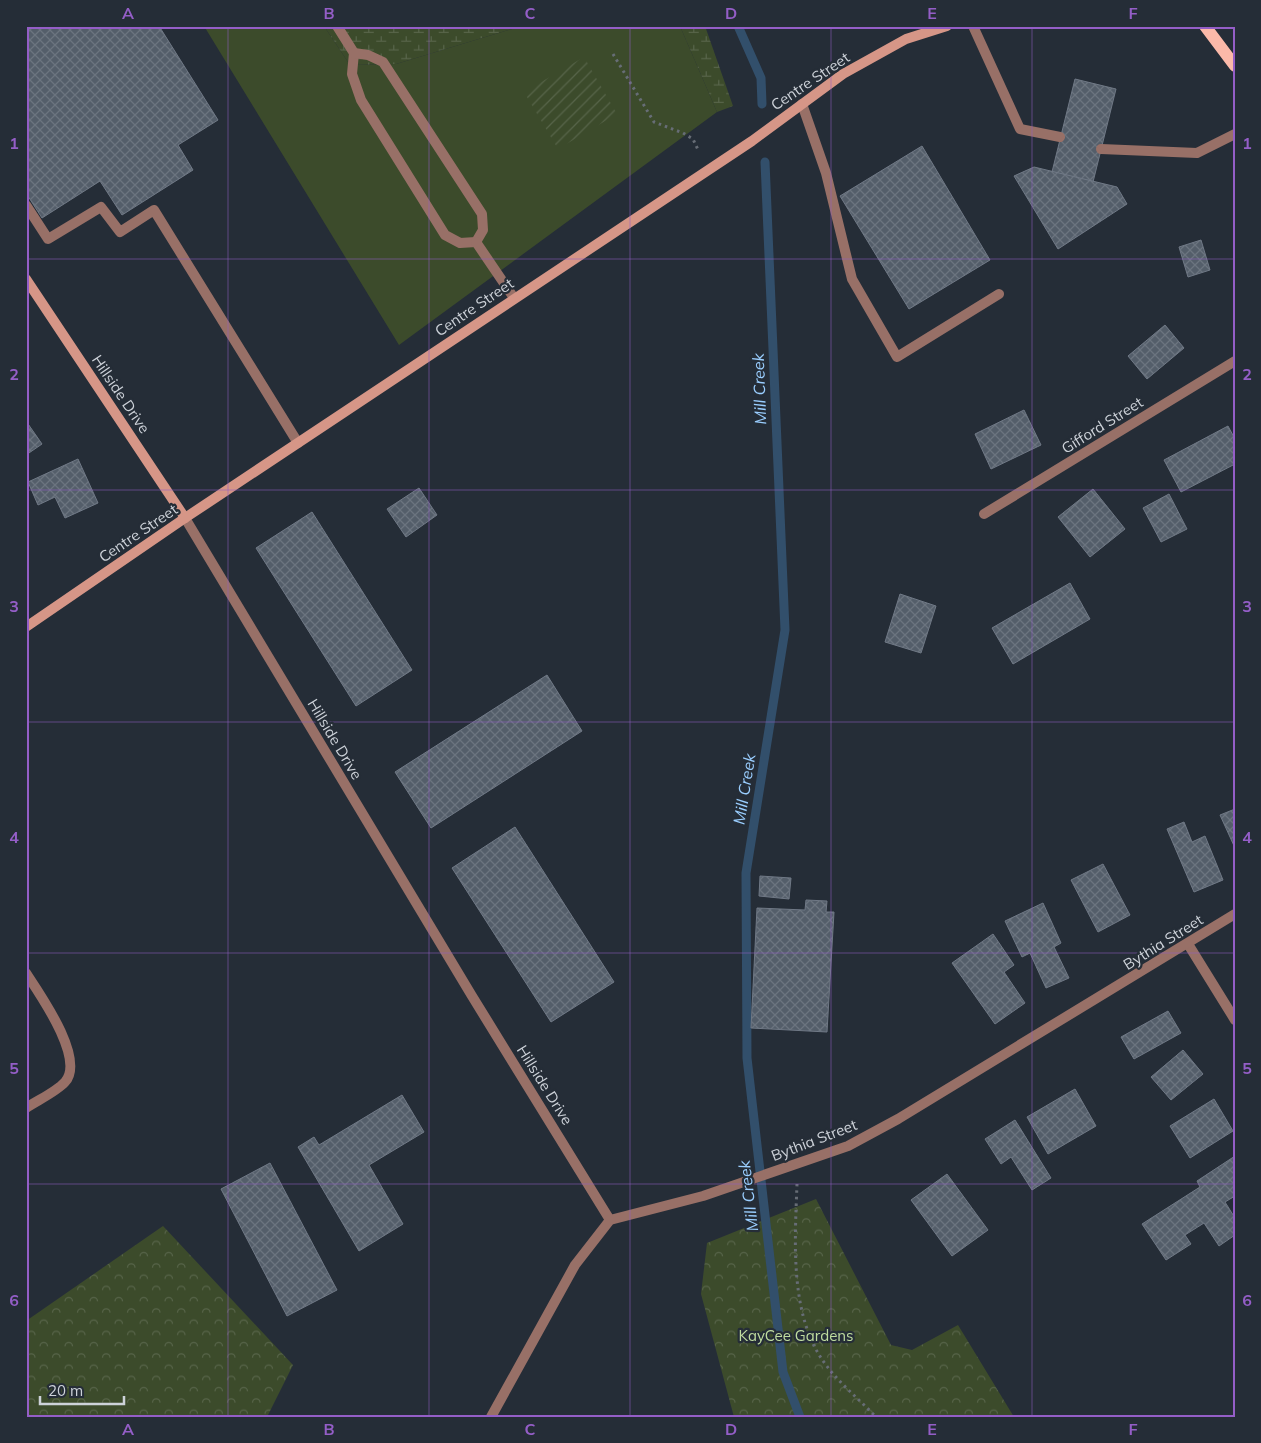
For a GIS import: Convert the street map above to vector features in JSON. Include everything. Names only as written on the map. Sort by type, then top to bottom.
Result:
[{"type":"main road","points":[[1205,26],[1235,66]]},
{"type":"street","points":[[336,26],[354,53],[352,74],[361,100],[445,235],[460,243],[476,242]]},
{"type":"street","name":"Centre Street","points":[[26,627],[185,518],[752,141],[843,74],[906,39],[947,26]]},
{"type":"street","points":[[973,26],[1020,129],[1060,137]]},
{"type":"street","points":[[354,53],[368,55],[383,62],[482,214],[483,230],[476,242]]},
{"type":"street","points":[[802,104],[826,174],[852,279],[897,357],[999,294]]},
{"type":"street","points":[[1101,149],[1197,154],[1235,134]]},
{"type":"street","points":[[26,205],[48,239],[101,206],[120,232],[154,210],[298,443]]},
{"type":"street","points":[[476,242],[514,298]]},
{"type":"street","name":"Hillside Drive","points":[[26,279],[185,518],[472,996],[610,1220]]},
{"type":"street","name":"Gifford Street","points":[[984,514],[1235,361]]},
{"type":"street","name":"Bythia Street","points":[[610,1220],[703,1196],[848,1146],[898,1119],[1235,914]]},
{"type":"street","points":[[1188,944],[1235,1020]]},
{"type":"street","points":[[26,973],[60,1026],[71,1067],[66,1081],[26,1108]]},
{"type":"street","points":[[491,1417],[576,1265],[610,1220]]},
{"type":"path","points":[[613,54],[654,122],[683,133],[693,139],[708,169]]},
{"type":"path","points":[[797,1198],[794,1256],[804,1325],[825,1364],[876,1417]]},
{"type":"green space","points":[[204,26],[324,26],[350,65],[396,64],[522,26],[680,26],[717,112],[399,345]]},
{"type":"green space","points":[[324,26],[522,26],[396,64],[350,65]]},
{"type":"green space","points":[[680,26],[705,26],[733,106],[717,112]]},
{"type":"green space","points":[[584,57],[617,114],[558,149],[524,92]]},
{"type":"green space","name":"KayCee Gardens","points":[[816,1199],[891,1345],[912,1350],[958,1325],[1014,1417],[734,1417],[701,1294],[707,1243]]},
{"type":"green space","points":[[163,1226],[293,1365],[267,1417],[26,1417],[26,1321]]},
{"type":"building","points":[[26,26],[159,26],[218,120],[178,145],[193,170],[122,215],[100,181],[42,218],[26,193]]},
{"type":"building","points":[[1075,79],[1116,89],[1093,182],[1052,172]]},
{"type":"building","points":[[922,146],[990,260],[909,309],[840,196]]},
{"type":"building","points":[[1034,167],[1117,187],[1127,204],[1058,249],[1014,176]]},
{"type":"building","points":[[1201,240],[1210,270],[1188,277],[1179,247]]},
{"type":"building","points":[[1165,325],[1184,348],[1147,379],[1128,356]]},
{"type":"building","points":[[1024,410],[1041,445],[991,469],[975,434]]},
{"type":"building","points":[[26,421],[42,444],[26,455]]},
{"type":"building","points":[[1228,426],[1235,439],[1235,464],[1181,492],[1164,460]]},
{"type":"building","points":[[78,459],[98,503],[65,518],[55,497],[38,505],[28,482]]},
{"type":"building","points":[[419,488],[437,515],[406,537],[387,509]]},
{"type":"building","points":[[1093,489],[1125,529],[1090,557],[1058,517]]},
{"type":"building","points":[[1169,494],[1187,529],[1161,542],[1143,508]]},
{"type":"building","points":[[312,512],[412,670],[356,706],[256,548]]},
{"type":"building","points":[[1070,583],[1090,619],[1013,664],[992,628]]},
{"type":"building","points":[[900,594],[936,606],[921,653],[885,642]]},
{"type":"building","points":[[547,675],[582,731],[431,828],[395,772]]},
{"type":"building","points":[[1235,809],[1235,848],[1220,815]]},
{"type":"building","points":[[1184,822],[1192,842],[1205,836],[1223,880],[1194,892],[1167,829]]},
{"type":"building","points":[[515,827],[614,982],[551,1022],[452,868]]},
{"type":"building","points":[[1103,864],[1130,915],[1098,932],[1071,880]]},
{"type":"building","points":[[760,876],[791,878],[789,899],[759,896]]},
{"type":"building","points":[[806,900],[827,901],[826,912],[834,912],[827,1032],[751,1028],[757,908],[805,910]]},
{"type":"building","points":[[1043,903],[1061,943],[1054,947],[1069,978],[1046,988],[1030,953],[1022,957],[1005,921]]},
{"type":"building","points":[[993,934],[1014,965],[1004,972],[1025,1003],[995,1024],[952,963]]},
{"type":"building","points":[[1168,1011],[1181,1033],[1134,1059],[1121,1037]]},
{"type":"building","points":[[1183,1050],[1203,1074],[1171,1100],[1151,1077]]},
{"type":"building","points":[[1075,1089],[1096,1126],[1048,1154],[1027,1117]]},
{"type":"building","points":[[402,1095],[424,1132],[369,1165],[403,1224],[359,1251],[298,1147],[314,1137],[319,1145]]},
{"type":"building","points":[[1214,1099],[1233,1131],[1190,1158],[1170,1126]]},
{"type":"building","points":[[1015,1120],[1051,1178],[1032,1190],[1011,1157],[1001,1164],[985,1139]]},
{"type":"building","points":[[1235,1156],[1235,1196],[1225,1202],[1235,1218],[1235,1235],[1219,1246],[1204,1223],[1185,1235],[1191,1244],[1166,1260],[1142,1224],[1200,1187],[1197,1181]]},
{"type":"building","points":[[270,1163],[337,1290],[287,1316],[221,1189]]},
{"type":"building","points":[[947,1174],[988,1230],[952,1256],[911,1200]]},
{"type":"waterway","name":"Mill Creek","points":[[738,26],[761,78],[762,104]]},
{"type":"waterway","name":"Mill Creek","points":[[765,162],[785,630],[746,873],[747,1058],[783,1372],[800,1417]]}]
